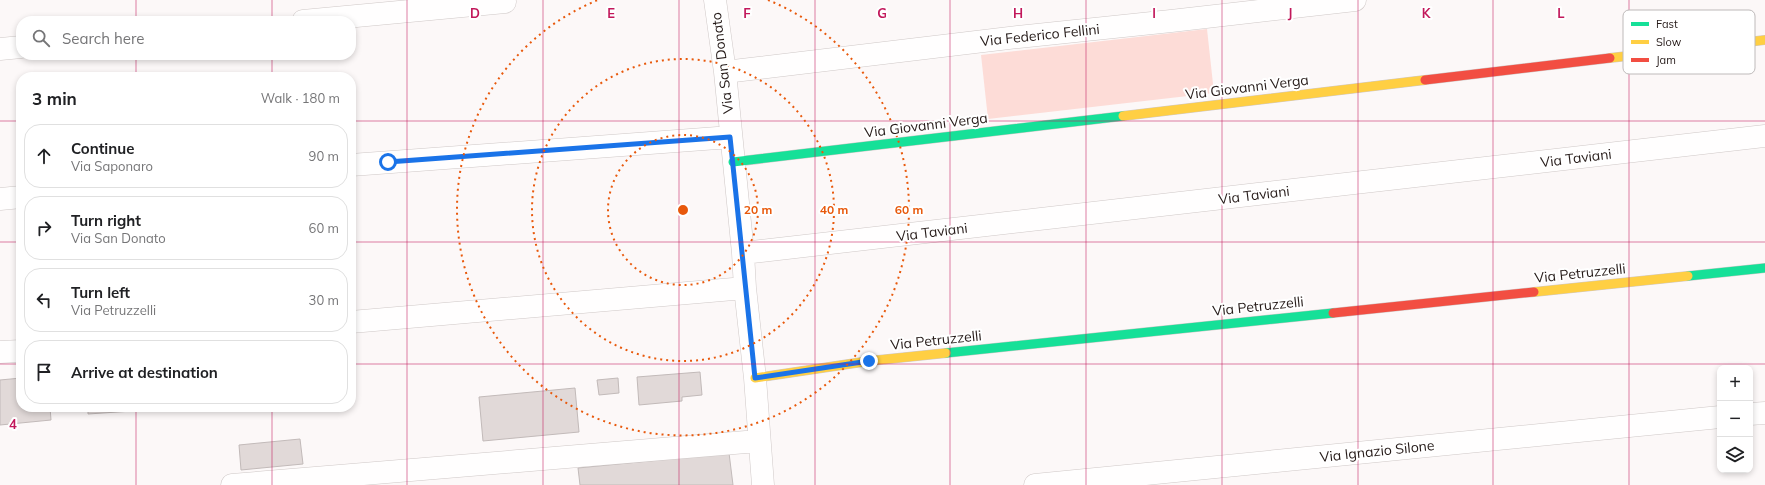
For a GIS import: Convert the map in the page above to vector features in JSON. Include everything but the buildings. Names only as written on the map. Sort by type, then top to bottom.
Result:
[{"type":"street","name":"Via San Donato","points":[[715,0],[725,72],[730,137],[743,253],[745,288],[755,378],[762,485]]},
{"type":"street","name":"Via Federico Fellini","points":[[725,72],[1010,38],[1354,0]]},
{"type":"street","points":[[356,16],[505,2]]},
{"type":"street","name":"Via Giovanni Verga","points":[[1755,41],[1765,40]]},
{"type":"street","points":[[0,50],[16,48]]},
{"type":"street","name":"Via Giovanni Verga","points":[[733,162],[1623,57]]},
{"type":"street","name":"Via Taviani","points":[[743,253],[1765,136]]},
{"type":"street","points":[[356,165],[730,137]]},
{"type":"street","points":[[0,199],[16,197]]},
{"type":"street","name":"Via Petruzzelli","points":[[755,378],[869,361],[1765,268]]},
{"type":"street","points":[[356,322],[745,288]]},
{"type":"street","points":[[0,352],[16,350]]},
{"type":"street","points":[[1753,414],[1765,413]]},
{"type":"street","name":"Via Ignazio Silone","points":[[1035,485],[1717,417]]},
{"type":"street","points":[[232,485],[758,441]]},
{"type":"shaded area","points":[[1207,29],[1214,93],[988,119],[981,55]]},
{"type":"traffic: fast","points":[[733,162],[1123,116]]},
{"type":"traffic: fast","points":[[1688,276],[1765,268]]},
{"type":"traffic: fast","points":[[946,353],[1333,313]]},
{"type":"traffic: slow","points":[[1755,41],[1765,40]]},
{"type":"traffic: slow","points":[[1610,58],[1623,56]]},
{"type":"traffic: slow","points":[[1123,116],[1425,80]]},
{"type":"traffic: slow","points":[[1534,292],[1688,276]]},
{"type":"traffic: slow","points":[[755,378],[869,361],[946,353]]},
{"type":"traffic: jam","points":[[1425,80],[1610,58]]},
{"type":"traffic: jam","points":[[1333,313],[1534,292]]},
{"type":"route","points":[[388,162],[730,137],[755,378],[869,361]]}]
